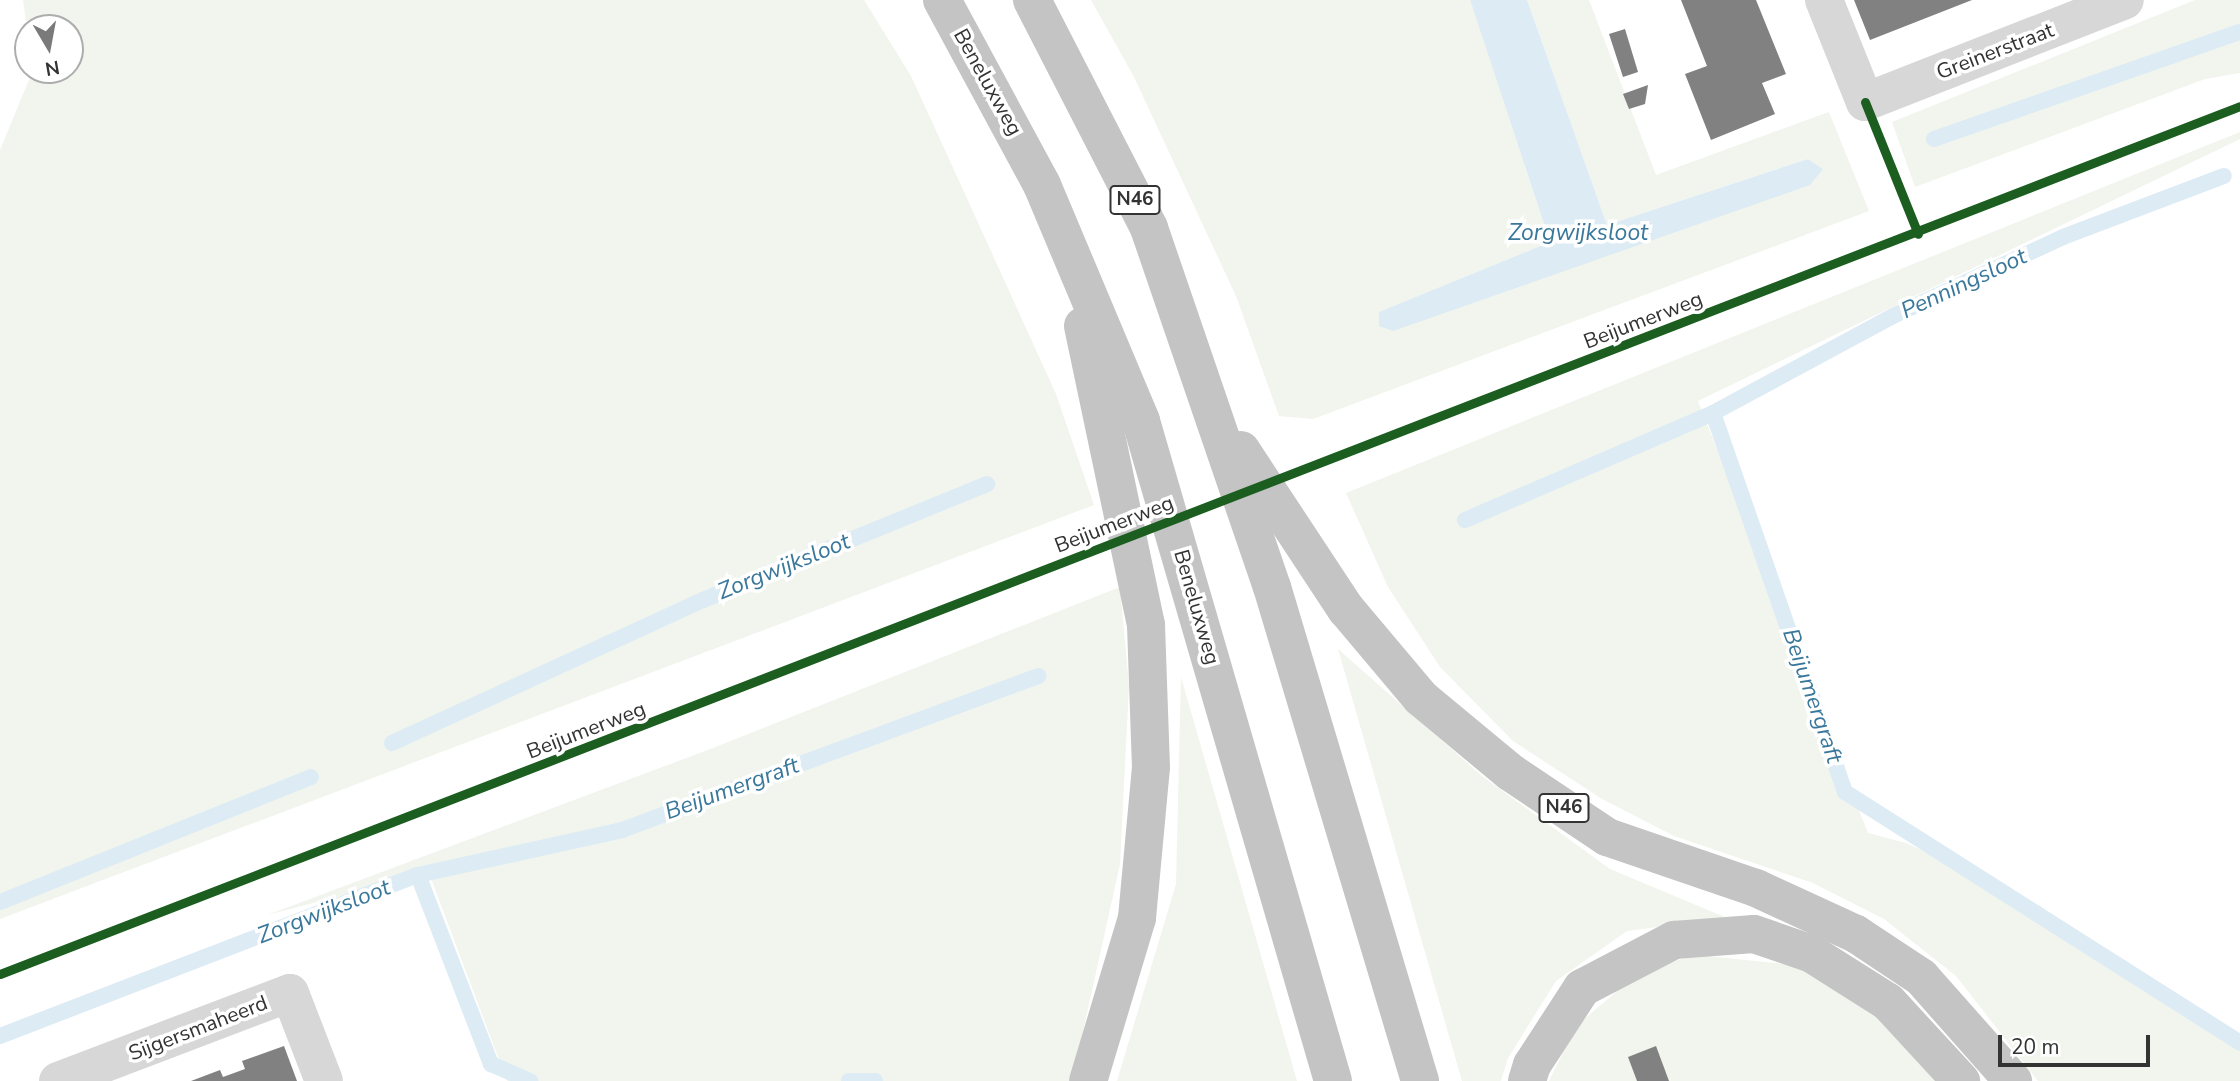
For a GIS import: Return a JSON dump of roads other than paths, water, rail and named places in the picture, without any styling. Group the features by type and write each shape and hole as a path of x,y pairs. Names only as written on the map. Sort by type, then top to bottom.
{"highway":[{"name":"Beneluxweg","path":"942,0 993,87 1064,235 1141,421 1333,1081"},
{"name":"N46","path":"1032,0 1149,228 1214,410 1420,1081"},
{"path":"1064,235 1146,625 1151,767 1137,918 1088,1081"},
{"name":"N46","path":"1214,410 1346,609 1441,714 1510,772 1607,837 1756,888 1856,934 1920,977 2013,1081"},
{"path":"1527,1081 1582,988 1674,940 1754,934 1812,954 1888,1002 1961,1081"}],"street":[{"name":"Greinerstraat","path":"1824,0 1865,102 2125,0"},
{"name":"Sijgersmaheerd","path":"58,1081 290,993 324,1081"}],"water":[{"name":"Zorgwijksloot","path":"1470,0 1527,0 1607,225 1808,159 1823,169 1810,185 1393,331 1379,326 1379,312 1550,242"}],"waterway":[{"path":"1934,139 2240,32"},
{"name":"Penningsloot","path":"1465,520 1713,413 1893,316 2063,237 2224,176"},
{"name":"Beijumergraft","path":"1713,413 1845,792 2240,1043"},
{"name":"Zorgwijksloot","path":"392,743 703,600 987,484"},
{"name":"Beijumergraft","path":"0,1036 418,875 622,830 1038,676"},
{"name":"Zorgwijksloot","path":"0,902 311,777"},
{"name":"Zorgwijksloot","path":"418,875 491,1064 530,1081"},
{"name":"Zorgwijksloot","path":"849,1081 875,1081"}]}
